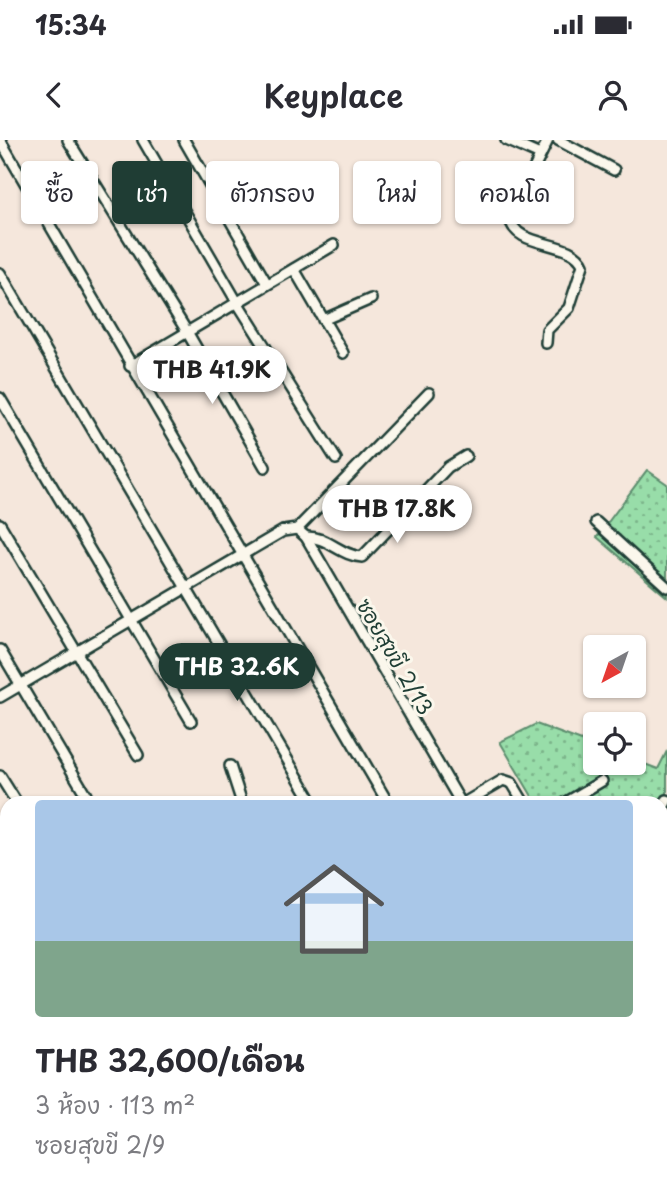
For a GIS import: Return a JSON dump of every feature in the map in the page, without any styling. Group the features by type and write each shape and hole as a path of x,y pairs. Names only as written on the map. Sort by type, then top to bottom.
{"street":[{"path":"0,140 384,796"},
{"path":"68,140 186,330 265,467"},
{"path":"143,140 237,302 336,459"},
{"path":"184,140 267,284"},
{"path":"506,140 540,155"},
{"path":"546,343 547,330 569,308 583,265 576,256 520,233 511,225 510,218 548,140"},
{"path":"558,140 614,170"},
{"path":"130,366 186,330 334,245"},
{"path":"294,269 342,353"},
{"path":"0,273 308,796"},
{"path":"323,320 371,299"},
{"path":"0,697 283,531 297,529 429,393"},
{"path":"0,398 191,721"},
{"path":"306,537 321,538 347,553 362,557 449,467 466,456"},
{"path":"596,522 667,587"},
{"path":"0,524 138,755"},
{"name":"ซอยสุขขี 2/13","path":"297,529 306,537 458,796"},
{"path":"0,650 86,795"},
{"path":"230,766 240,796"},
{"path":"0,776 12,796"},
{"path":"474,796 503,780 512,783 520,796"},
{"path":"577,796 602,781"}],"green space":[{"path":"647,470 667,484 667,597 597,537"},
{"path":"536,724 583,742 583,775 646,775 646,764 658,769 667,751 667,796 532,796 500,742"}]}
